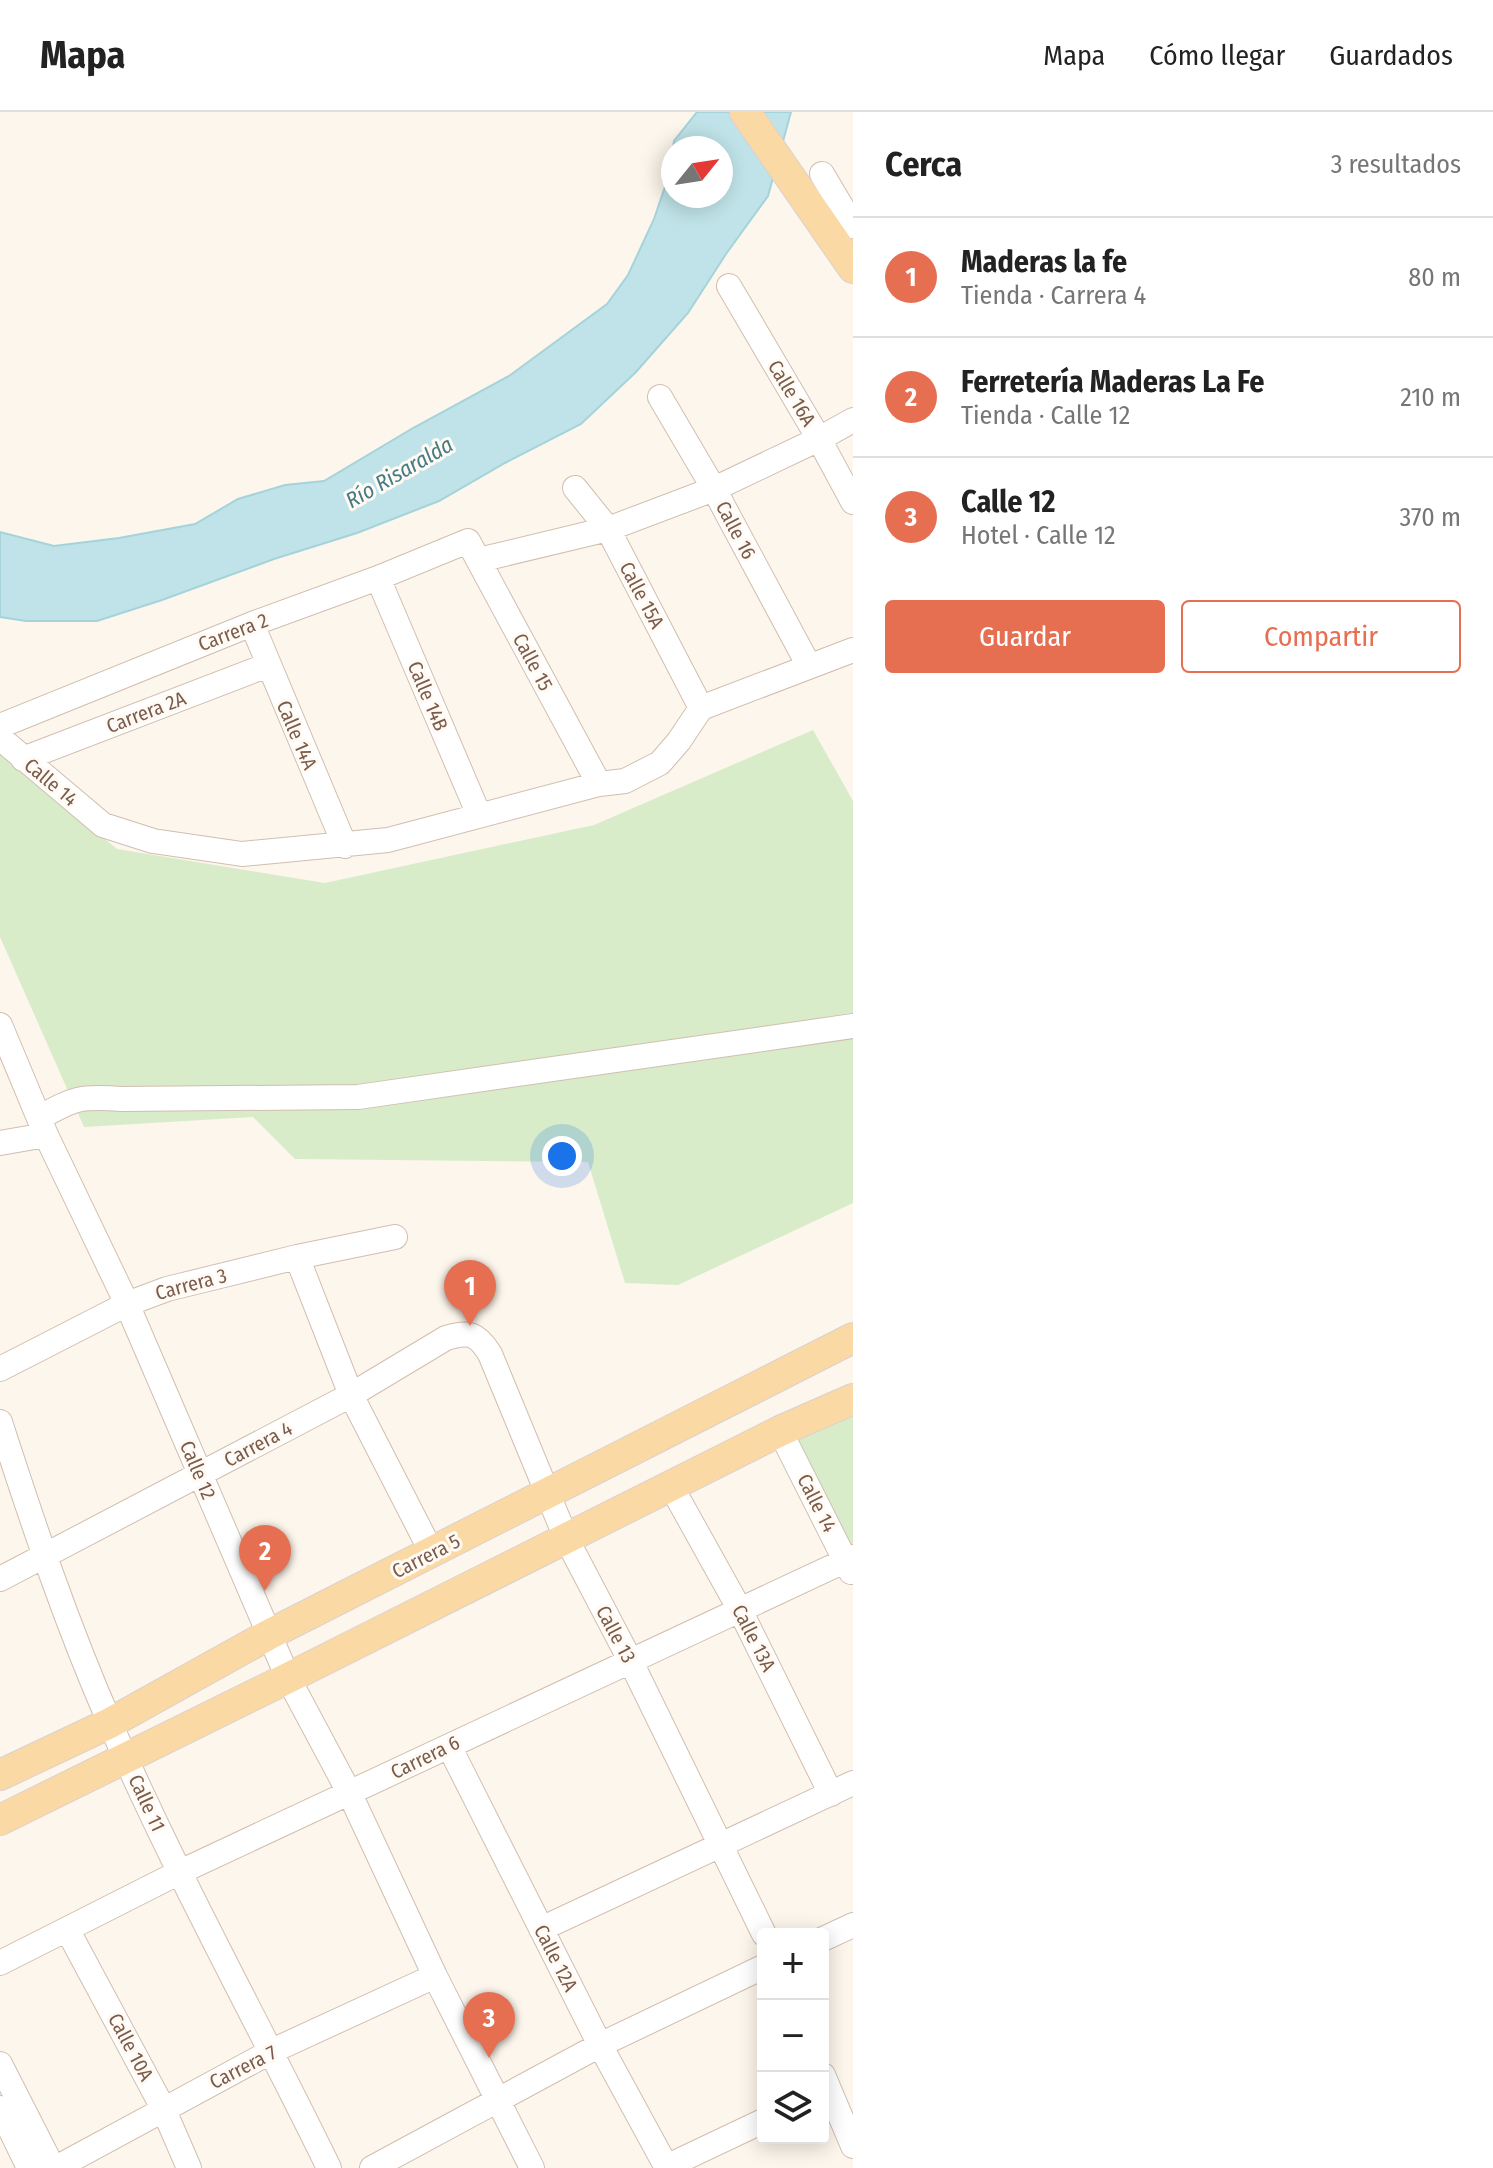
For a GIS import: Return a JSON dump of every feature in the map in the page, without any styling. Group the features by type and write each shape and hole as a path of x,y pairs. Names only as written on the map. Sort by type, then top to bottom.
{"main road":[{"path":"745,112 853,268"},
{"name":"Carrera 5","path":"0,1775 110,1723 270,1634 853,1338"},
{"path":"0,1820 780,1431 853,1399"}],"street":[{"path":"822,174 853,226"},
{"name":"Calle 16A","path":"729,286 853,502"},
{"name":"Calle 16","path":"660,397 714,489 809,666"},
{"name":"Carrera 2","path":"0,726 252,624 378,578 473,550 608,529 714,489 853,420"},
{"name":"Calle 15A","path":"575,488 608,529 701,708"},
{"name":"Calle 15","path":"473,550 599,784"},
{"name":"Calle 14B","path":"378,578 479,815"},
{"name":"Calle 14A","path":"252,624 345,846"},
{"path":"345,846 388,840 599,784 625,781 660,763 701,708 853,650"},
{"name":"Carrera 2A","path":"23,759 268,665"},
{"name":"Calle 14","path":"0,738 103,825 153,841 242,854 345,846"},
{"name":"Calle 12","path":"0,1025 6,1055 127,1304 288,1678 350,1794 435,1976 532,2168"},
{"path":"0,1143 43,1126 70,1101 91,1097 358,1097 853,1026"},
{"name":"Carrera 3","path":"0,1369 127,1304 167,1289 395,1237"},
{"path":"297,1257 351,1395 432,1553"},
{"name":"Carrera 4","path":"0,1579 351,1395 446,1338 472,1335"},
{"name":"Calle 13","path":"472,1335 482,1341 490,1354 566,1538 630,1660 761,1928"},
{"name":"Calle 11","path":"0,1422 43,1556 110,1723 180,1872 329,2168"},
{"name":"Calle 14","path":"780,1431 850,1564"},
{"name":"Calle 13A","path":"671,1486 842,1788"},
{"name":"Carrera 6","path":"0,1963 180,1872 630,1660 850,1564"},
{"name":"Calle 12A","path":"449,1746 600,2045 666,2167"},
{"path":"541,1929 842,1788"},
{"path":"829,1936 853,1925"},
{"name":"Calle 10A","path":"67,1929 163,2108 189,2168"},
{"path":"372,2168 600,2045 757,1970"},
{"name":"Carrera 7","path":"55,2168 272,2051 435,1976"},
{"path":"0,2064 55,2168"},
{"path":"829,2095 853,2146"},
{"path":"0,2108 29,2168"},
{"path":"666,2167 757,2124"}],"green space":[{"path":"813,730 853,801 853,1203 678,1285 625,1283 588,1162 295,1159 253,1117 84,1127 0,937 0,753 117,849 325,883 594,825"},
{"path":"853,1399 853,1557 780,1431"}],"water":[{"name":"Río Risaralda","path":"697,112 791,112 768,196 688,313 636,372 581,424 439,501 357,533 162,600 97,621 26,621 0,617 0,532 54,546 119,538 195,524 238,499 285,485 324,481 509,376 607,304 628,275 661,198 661,208 733,208 733,136 678,136"}],"place":[{"name":"Maderas la fe","path":"470,1326"},
{"name":"Ferretería Maderas La Fe","path":"265,1591"},
{"name":"Calle 12","path":"489,2058"}]}
